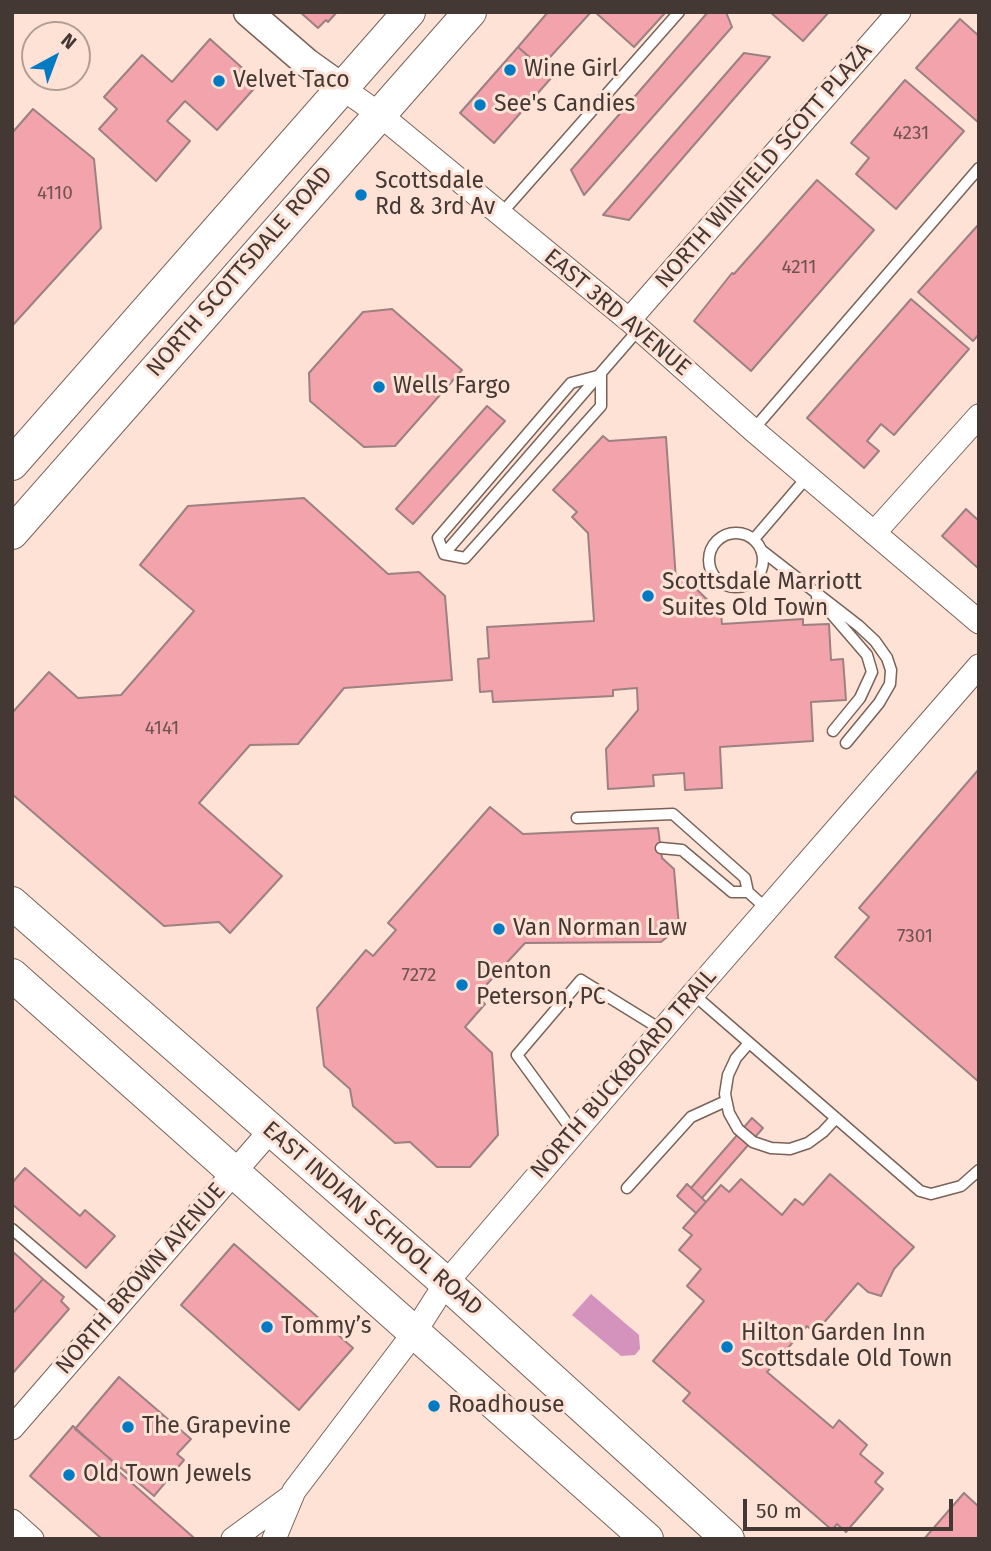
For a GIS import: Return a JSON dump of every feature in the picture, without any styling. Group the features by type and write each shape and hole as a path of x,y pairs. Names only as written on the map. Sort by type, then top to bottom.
{"main road":[{"name":"NORTH SCOTTSDALE ROAD","path":"12,464 409,12"},
{"name":"NORTH SCOTTSDALE ROAD","path":"12,533 470,12"},
{"name":"EAST INDIAN SCHOOL ROAD","path":"12,903 446,1283 728,1539"},
{"path":"12,975 647,1539"}],"street":[{"name":"EAST 3RD AVENUE","path":"248,12 307,63 379,114 634,324 753,430 979,622"},
{"name":"NORTH WINFIELD SCOTT PLAZA","path":"634,324 899,12"},
{"path":"874,533 979,415"},
{"name":"NORTH BUCKBOARD TRAIL","path":"274,1539 289,1499 414,1333 446,1283 693,993 979,666"},
{"name":"NORTH BROWN AVENUE","path":"12,1428 271,1130"},
{"name":"NORTH BUCKBOARD TRAIL","path":"233,1539 289,1499"},
{"path":"12,1521 32,1539"}],"lane":[{"path":"500,215 679,12"},
{"path":"753,430 979,168"},
{"path":"444,554 601,375 634,324"},
{"path":"444,554 438,538 571,383 601,375"},
{"path":"444,554 465,558 601,407 601,375"},
{"path":"754,540 808,477"},
{"path":"761,551 763,565 760,574 745,586 727,586 713,575 708,558 710,550 721,537 738,533 754,540 761,551 875,641 887,658 891,670 890,684 879,703 846,743"},
{"path":"806,584 856,642 870,662 872,672 866,688 833,730"},
{"path":"577,818 673,814 745,878 748,892 767,909"},
{"path":"660,848 682,850 732,892 748,892"},
{"path":"574,1133 517,1055 581,980 662,1030"},
{"path":"693,993 920,1191 931,1194 943,1192 976,1177"},
{"path":"749,1043 736,1058 728,1075 725,1094 729,1112 738,1129 753,1142 771,1149 790,1149 808,1143 823,1132 835,1118"},
{"path":"628,1188 691,1117 726,1101"},
{"path":"12,1229 111,1315"}],"shaded area":[{"path":"591,1294 639,1335 640,1349 635,1355 621,1356 572,1315"}],"building":[{"path":"300,12 337,12 318,28"},
{"path":"548,12 591,12 541,67 518,47"},
{"path":"595,12 664,12 665,13 634,47"},
{"path":"708,12 726,12 732,27 584,195 571,170"},
{"path":"770,12 829,12 803,41"},
{"path":"960,19 979,36 979,123 916,68"},
{"path":"210,39 259,83 217,130 185,101 167,121 190,141 156,181 99,129 117,109 104,97 142,55 172,82"},
{"path":"518,47 552,77 494,143 460,113"},
{"path":"744,53 770,57 629,220 603,215"},
{"path":"905,80 964,131 896,209 856,174 869,158 851,143"},
{"path":"33,109 94,159 101,228 12,326 12,133"},
{"path":"817,180 874,230 751,371 694,321 732,273 734,274"},
{"path":"979,224 979,334 973,341 918,292"},
{"path":"911,299 969,349 894,435 881,424 867,441 879,451 864,468 807,418"},
{"name":"Wells Fargo","path":"392,309 462,370 395,446 364,447 310,401 309,373 363,312"},
{"path":"487,406 505,421 413,524 396,509"},
{"name":"Scottsdale Marriott Suites Old Town","path":"603,436 609,441 666,437 676,580 686,579 721,613 722,624 803,619 803,625 829,624 831,660 843,659 846,700 811,702 813,741 720,747 722,788 685,790 684,773 653,775 654,786 608,789 606,749 638,710 637,688 613,690 613,696 493,702 492,691 480,692 478,659 489,658 487,627 594,621 588,533 572,517 577,512 553,490"},
{"path":"304,498 388,574 419,572 445,596 452,680 344,688 298,744 250,745 199,803 282,876 230,933 219,922 164,926 12,794 12,713 49,672 78,698 121,695 194,611 140,565 188,506"},
{"path":"966,509 979,521 979,569 942,536"},
{"path":"979,769 979,1082 835,957 869,917 859,908"},
{"path":"490,807 523,834 658,828 662,858 674,869 679,927 661,942 525,943 476,996 485,1004 465,1027 492,1053 498,1135 470,1167 437,1167 410,1142 395,1143 353,1106 350,1089 324,1066 317,1008 366,950 373,956 396,930 388,923"},
{"path":"752,1118 763,1128 702,1198 691,1188"},
{"path":"25,1168 80,1216 85,1210 115,1236 86,1268 12,1204 12,1183"},
{"name":"Hilton Garden Inn Scottsdale Old Town","path":"830,1174 914,1247 894,1269 881,1296 868,1292 858,1283 815,1333 807,1326 767,1372 833,1428 839,1420 867,1445 860,1454 883,1473 875,1482 883,1489 846,1532 837,1524 832,1530 683,1401 690,1393 653,1361 704,1301 687,1286 701,1269 679,1250 692,1235 683,1228 721,1185 729,1192 741,1179 782,1215 795,1199 803,1205"},
{"path":"687,1184 706,1202 696,1213 677,1196"},
{"name":"Tommy’s","path":"234,1244 353,1348 299,1410 181,1305"},
{"path":"12,1251 43,1279 12,1314"},
{"path":"43,1279 64,1297 61,1301 69,1309 12,1374 12,1314"},
{"path":"119,1377 191,1439 177,1454 184,1460 154,1496 75,1429"},
{"path":"73,1426 120,1468 118,1471 193,1537 192,1539 102,1539 30,1476"},
{"path":"964,1493 979,1507 979,1539 924,1539"}],"place":[{"name":"Wine Girl","path":"510,70"},
{"name":"Velvet Taco","path":"219,81"},
{"name":"See's Candies","path":"480,105"},
{"name":"Scottsdale Rd & 3rd Av","path":"361,195"},
{"name":"Wells Fargo","path":"379,387"},
{"name":"Scottsdale Marriott Suites Old Town","path":"648,596"},
{"name":"Van Norman Law","path":"499,929"},
{"name":"Denton Peterson, PC","path":"462,985"},
{"name":"Tommy’s","path":"267,1327"},
{"name":"Hilton Garden Inn Scottsdale Old Town","path":"727,1347"},
{"name":"Roadhouse","path":"434,1406"},
{"name":"The Grapevine","path":"128,1427"},
{"name":"Old Town Jewels","path":"69,1475"}]}
